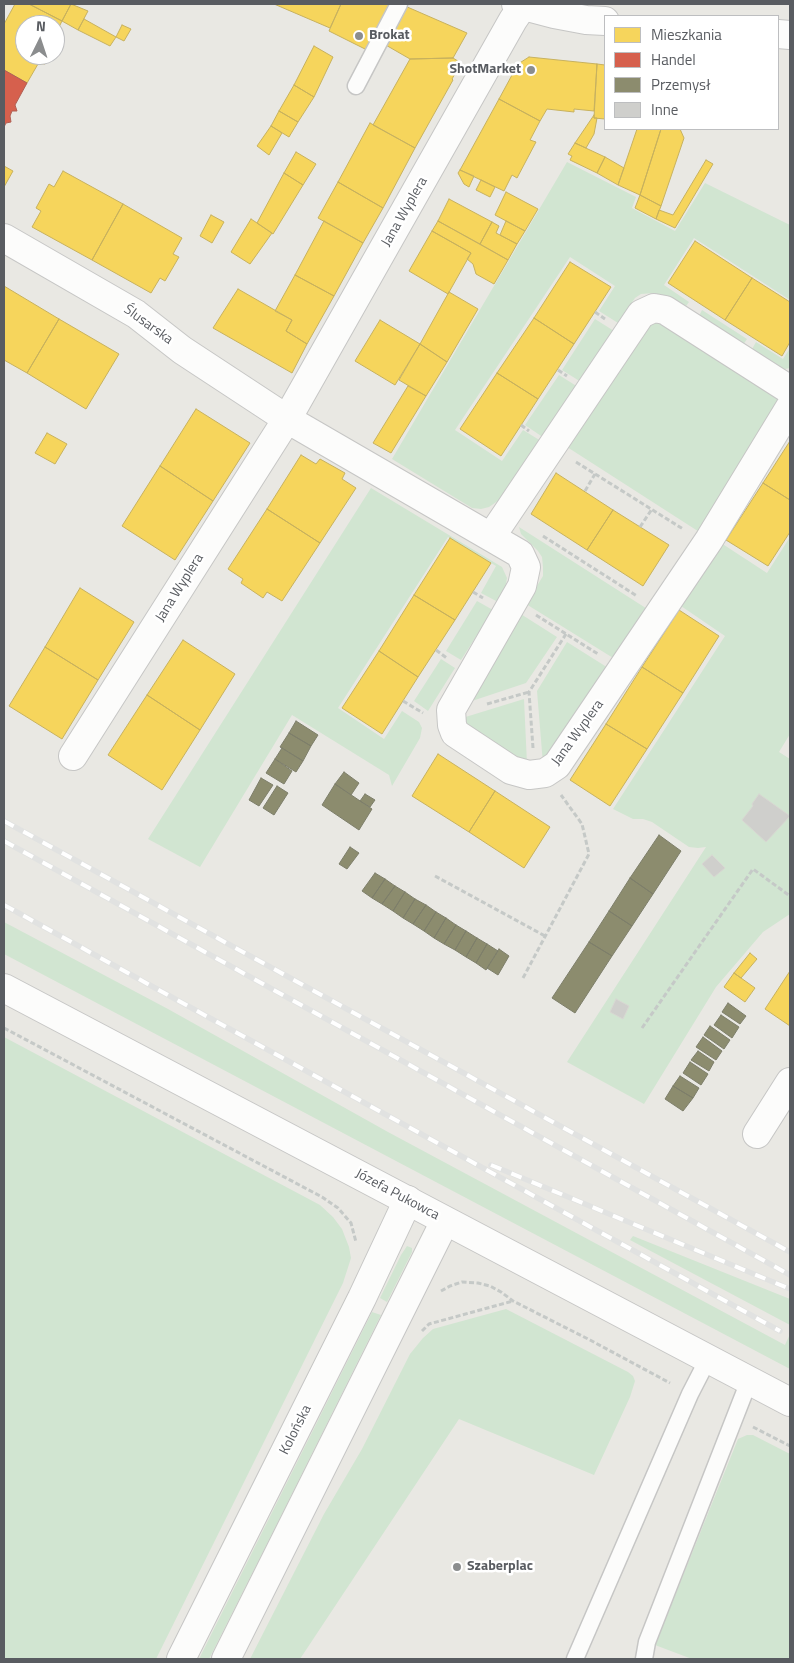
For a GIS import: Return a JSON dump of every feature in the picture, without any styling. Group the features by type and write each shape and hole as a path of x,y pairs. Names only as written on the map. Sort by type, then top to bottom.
{"street":[{"path":"521,4 554,14 586,20 604,21"},
{"name":"Jana Wyplera","path":"73,756 287,419 521,4"},
{"name":"Ślusarska","path":"4,238 136,314 182,350 287,419"},
{"path":"491,537 641,314 654,308 665,310 790,390"},
{"name":"Jana Wyplera","path":"451,715 455,734 512,770 529,775 540,774 558,765 706,544 790,407"},
{"path":"287,419 520,554 526,567 522,586 451,710 451,715"},
{"name":"Józefa Pukowca","path":"4,988 790,1402"},
{"path":"757,1134 790,1082"},
{"name":"Kolońska","path":"182,1659 362,1298 408,1200"},
{"path":"226,1659 445,1221"}],"lane":[{"path":"356,86 399,4"},
{"path":"575,1659 690,1394 708,1359"},
{"path":"644,1659 647,1642 750,1381"}],"path":[{"path":"552,447 706,544"},
{"path":"585,492 595,474"},
{"path":"640,527 652,509"},
{"path":"507,513 661,611"},
{"path":"514,601 622,669"},
{"path":"523,978 589,854 582,824 540,774 529,692 566,634"},
{"path":"451,715 529,692"},
{"path":"642,1028 753,869 790,896"},
{"path":"435,876 545,936"},
{"path":"4,1028 322,1197 338,1208 351,1223 357,1245"},
{"path":"437,1294 450,1286 462,1282 490,1286 513,1301 690,1394"},
{"path":"419,1335 430,1324 513,1301"},
{"path":"735,1418 790,1446"}],"green space":[{"path":"567,162 636,197 632,208 675,231 705,183 790,225 790,300 694,238 664,285 689,302 684,309 654,293 641,294 635,298 618,323 599,311 615,286 570,257 455,430 502,461 523,430 541,441 502,498 489,507 481,509 472,508 392,459"},
{"path":"702,310 747,339 743,345 699,316"},
{"path":"595,319 614,331 581,382 562,370"},
{"path":"659,320 788,396 704,535 564,445 646,323"},
{"path":"756,342 783,359 790,348 790,368 776,367 751,351"},
{"path":"559,375 578,387 544,438 525,425"},
{"path":"371,488 502,567 507,578 505,589 498,602 481,593 496,566 448,537 338,708 384,739 402,711 419,722 422,728 420,738 392,786 389,775 292,715 200,867 148,839"},
{"path":"519,527 652,612 618,661 526,604 543,576 543,567 542,557 521,534"},
{"path":"790,537 790,734 779,752 790,759 790,914 763,932 716,987 644,1104 567,1062 706,847 689,847 652,822 643,819 633,819 613,809 725,636 681,606 721,543 767,573"},
{"path":"477,601 493,610 461,660 446,651"},
{"path":"516,611 557,637 526,683 460,705"},
{"path":"567,642 613,671 543,764 537,691"},
{"path":"441,659 455,668 428,711 414,701"},
{"path":"524,699 527,764 521,764 459,719"},
{"path":"4,922 168,1009 388,1132 785,1345 790,1334 790,1369 4,954"},
{"path":"4,1037 320,1205 342,1229 349,1247 351,1258 343,1283 156,1659 4,1659"},
{"path":"633,1236 790,1299 790,1325 630,1240"},
{"path":"407,1246 412,1248 412,1252 387,1302 380,1298"},
{"path":"506,1309 633,1376 635,1381 630,1397 594,1475 459,1419 300,1659 250,1659 324,1514 362,1449 410,1354 433,1329"},
{"path":"372,1312 381,1315 267,1544 209,1659 199,1659"},
{"path":"747,1435 753,1435 790,1454 790,1659 692,1659 655,1645 738,1439"}],"building: Mieszkania":[{"path":"15,4 29,4 50,15 15,15 15,65 37,65 27,83 4,70 4,24"},
{"path":"29,4 71,4 65,15 50,15"},
{"path":"71,4 88,11 78,30 65,23 65,15"},
{"path":"274,4 341,4 330,28"},
{"path":"341,4 391,4 369,51 329,31"},
{"path":"405,6 467,33 453,58 410,59 384,44"},
{"path":"84,19 116,37 110,46 78,30"},
{"path":"122,25 131,29 124,41 116,37"},
{"path":"314,46 333,57 314,97 294,85"},
{"path":"529,57 597,64 594,111 574,109 574,112 547,109 540,121 499,99 518,64"},
{"path":"453,58 461,63 415,148 373,125 410,59"},
{"path":"597,64 604,65 604,119 594,118"},
{"path":"294,85 314,97 298,122 279,111"},
{"path":"499,99 540,121 530,140 536,142 517,178 512,175 504,191 460,170"},
{"path":"279,111 298,122 289,137 271,126"},
{"path":"594,115 594,118 597,118 594,134 586,148 575,143"},
{"path":"370,123 415,148 383,208 338,182"},
{"path":"271,126 282,133 269,155 257,146"},
{"path":"637,130 661,130 640,195 618,185"},
{"path":"661,130 680,130 684,138 661,206 640,195"},
{"path":"575,143 605,157 597,173 570,160 572,156 568,154"},
{"path":"296,152 316,164 303,185 284,173"},
{"path":"605,157 624,168 618,185 597,173"},
{"path":"706,160 713,164 675,228 656,219 659,210 673,215"},
{"path":"4,166 13,171 4,187"},
{"path":"460,170 474,176 469,187 464,184 458,173"},
{"path":"63,171 123,204 92,260 32,227 41,211 36,208 49,184 54,187"},
{"path":"284,173 303,185 273,234 257,223"},
{"path":"481,180 495,187 490,197 476,190"},
{"path":"338,182 383,208 363,243 318,218"},
{"path":"506,192 538,209 525,231 495,215"},
{"path":"640,195 661,206 656,219 635,208"},
{"path":"449,199 492,222 480,244 438,221"},
{"path":"123,204 182,238 173,254 179,257 165,281 160,278 151,293 92,260"},
{"path":"211,215 224,222 212,243 200,236"},
{"path":"251,219 272,233 250,264 231,252"},
{"path":"324,221 363,243 334,296 295,275"},
{"path":"438,221 508,260 494,284 476,274 473,264 467,259 471,253 432,231"},
{"path":"506,221 525,231 517,244 500,235"},
{"path":"492,222 499,226 496,233 517,244 508,260 480,244"},
{"path":"432,231 471,253 448,294 409,271"},
{"path":"695,241 752,278 725,320 668,283"},
{"path":"570,262 611,287 574,344 534,318"},
{"path":"295,275 334,296 307,344 286,331 292,320 275,311"},
{"path":"752,278 790,302 790,342 782,356 725,320"},
{"path":"4,286 59,319 27,373 4,360"},
{"path":"238,289 292,320 286,331 307,344 292,373 213,328"},
{"path":"449,292 478,309 447,362 420,344"},
{"path":"534,318 574,344 538,399 497,373"},
{"path":"59,319 119,354 86,409 27,373"},
{"path":"380,320 420,344 395,385 355,361"},
{"path":"420,344 447,362 426,396 399,380"},
{"path":"497,373 538,399 501,456 460,429"},
{"path":"408,386 426,396 391,453 373,443"},
{"path":"196,409 250,443 213,501 160,466"},
{"path":"47,433 67,444 55,464 35,453"},
{"path":"790,441 790,500 763,483"},
{"path":"301,455 316,464 320,459 345,473 342,479 356,488 320,543 267,509"},
{"path":"160,466 213,501 175,560 122,526"},
{"path":"556,473 613,510 587,550 531,514"},
{"path":"763,483 790,500 790,532 768,566 726,540"},
{"path":"267,509 320,543 282,601 267,592 263,598 241,583 243,579 228,569"},
{"path":"613,510 669,545 643,586 587,550"},
{"path":"450,538 491,563 455,620 414,595"},
{"path":"80,588 134,622 98,680 45,647"},
{"path":"414,595 455,620 418,677 379,651"},
{"path":"679,610 719,636 683,693 642,667"},
{"path":"183,640 235,674 200,730 147,695"},
{"path":"45,647 98,680 62,739 9,706"},
{"path":"379,651 418,677 382,734 342,708"},
{"path":"642,667 683,693 647,749 606,724"},
{"path":"147,695 200,730 162,790 108,755"},
{"path":"606,724 647,749 610,806 570,780"},
{"path":"438,754 495,791 469,832 412,796"},
{"path":"495,791 550,827 524,868 469,832"},
{"path":"750,953 757,959 741,978 734,973"},
{"path":"790,971 790,1026 765,1009"},
{"path":"734,973 755,988 745,1002 724,987"}],"building: Handel":[{"path":"4,70 27,83 15,105 17,111 12,111 10,116 11,122 6,123 4,127"}],"building: Przemysł":[{"path":"296,721 318,735 311,746 289,733"},
{"path":"289,733 311,746 303,761 280,747"},
{"path":"282,748 303,761 296,772 275,759"},
{"path":"275,759 292,771 284,784 266,773"},
{"path":"344,772 359,783 351,795 335,784"},
{"path":"261,778 273,785 259,806 249,800"},
{"path":"335,784 372,809 359,830 322,805"},
{"path":"277,786 288,793 274,815 263,808"},
{"path":"365,794 375,800 370,807 360,801"},
{"path":"659,835 681,851 653,894 630,878"},
{"path":"350,847 359,853 347,869 339,864"},
{"path":"375,873 385,879 372,898 362,891"},
{"path":"630,878 653,894 632,926 609,911"},
{"path":"385,879 395,886 382,904 372,898"},
{"path":"395,886 405,892 393,911 382,904"},
{"path":"405,892 415,899 403,918 393,911"},
{"path":"415,899 426,905 413,924 403,918"},
{"path":"426,905 436,912 424,931 413,924"},
{"path":"609,911 632,926 612,956 589,942"},
{"path":"436,912 446,918 434,938 424,931"},
{"path":"446,918 456,925 444,944 434,938"},
{"path":"456,925 466,931 455,950 444,944"},
{"path":"466,931 477,938 466,957 455,950"},
{"path":"477,938 487,944 476,963 466,957"},
{"path":"589,942 612,956 575,1013 552,998"},
{"path":"487,944 498,951 486,970 476,963"},
{"path":"499,949 509,956 498,975 487,968"},
{"path":"728,1003 746,1016 740,1024 722,1012"},
{"path":"721,1015 739,1027 732,1038 714,1025"},
{"path":"710,1026 730,1040 724,1049 704,1035"},
{"path":"703,1037 722,1051 716,1060 696,1047"},
{"path":"698,1051 714,1062 709,1071 691,1060"},
{"path":"690,1062 708,1074 701,1085 683,1073"},
{"path":"680,1076 699,1088 693,1098 673,1086"},
{"path":"673,1086 693,1098 683,1111 665,1099"}],"building: Inne":[{"path":"759,794 790,816 766,842 742,820 753,806 752,804"},
{"path":"712,855 725,868 714,877 702,864"},
{"path":"616,999 629,1006 623,1019 610,1012"}],"railway":[{"path":"4,821 790,1252"},
{"path":"4,841 790,1275"},
{"path":"4,905 780,1331"},
{"path":"491,1165 790,1289"}],"place":[{"name":"Brokat","path":"359,36"},
{"name":"ShotMarket","path":"531,70"},
{"name":"Szaberplac","path":"457,1567"}]}
